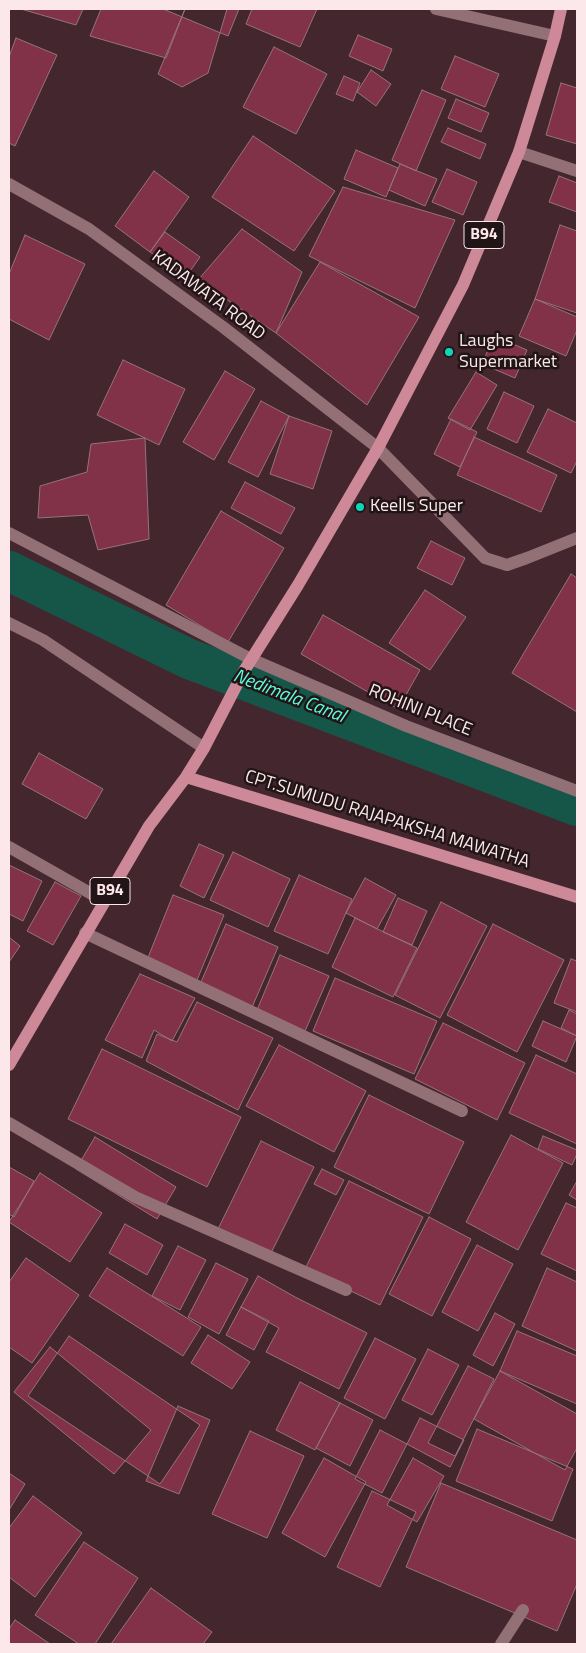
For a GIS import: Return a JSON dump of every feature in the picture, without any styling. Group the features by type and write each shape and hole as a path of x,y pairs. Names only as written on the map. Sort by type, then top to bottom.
{"main road":[{"name":"B94","path":"9,1065 149,826 186,777 204,748 244,671 298,585 378,448 463,285 519,152 555,36 561,9"},
{"name":"CPT.SUMUDU RAJAPAKSHA MAWATHA","path":"186,777 577,897"}],"street":[{"path":"436,9 555,36"},
{"path":"519,152 577,171"},
{"name":"KADAWATA ROAD","path":"9,184 89,229 223,327 378,448 485,558 506,565 577,538"},
{"name":"ROHINI PLACE","path":"9,533 251,659 406,726 577,791"},
{"path":"9,623 43,640 204,748"},
{"path":"9,847 104,901"},
{"path":"85,933 462,1111"},
{"path":"9,1123 135,1197 346,1290"},
{"path":"501,1644 523,1610"}],"building":[{"path":"21,9 83,9 76,25"},
{"path":"101,9 185,9 166,58 90,36"},
{"path":"163,9 239,9 228,36"},
{"path":"185,9 227,9 208,73 182,87 158,74"},
{"path":"252,9 317,9 300,47 246,24"},
{"path":"358,35 392,49 383,71 349,56"},
{"path":"16,38 57,55 15,146 9,143 9,57"},
{"path":"274,47 327,74 296,134 243,107"},
{"path":"455,56 499,74 485,107 441,89"},
{"path":"371,70 391,84 376,106 357,92"},
{"path":"344,76 360,83 353,101 336,94"},
{"path":"561,83 577,88 577,144 546,135"},
{"path":"422,90 446,100 416,171 392,160"},
{"path":"456,99 489,113 481,132 448,118"},
{"path":"448,128 486,144 480,159 441,142"},
{"path":"253,136 335,191 294,251 212,197"},
{"path":"356,150 398,168 386,197 344,179"},
{"path":"400,164 437,179 425,206 389,190"},
{"path":"447,169 477,182 463,215 432,202"},
{"path":"154,171 189,197 150,252 115,226"},
{"path":"559,176 577,183 577,212 549,202"},
{"path":"343,187 455,220 415,308 309,256"},
{"path":"560,225 577,231 577,313 535,299"},
{"path":"242,229 302,272 276,333 198,280"},
{"path":"165,232 200,257 186,277 150,252"},
{"path":"25,235 85,264 49,340 9,319 9,274"},
{"path":"320,262 419,317 367,405 276,333"},
{"path":"535,299 577,317 577,330 566,356 519,336"},
{"path":"494,336 527,350 515,378 482,364"},
{"path":"123,360 185,389 159,445 97,415"},
{"path":"225,371 255,389 214,460 183,442"},
{"path":"476,372 497,385 470,430 448,418"},
{"path":"504,392 534,406 517,443 487,429"},
{"path":"261,401 289,416 258,477 228,462"},
{"path":"548,409 577,423 577,461 571,473 527,452"},
{"path":"289,416 332,431 313,489 270,474"},
{"path":"451,419 477,432 460,467 434,454"},
{"path":"474,437 557,475 541,512 457,475"},
{"path":"145,438 149,539 98,550 88,515 38,518 40,486 87,472 91,444"},
{"path":"245,482 295,508 281,534 231,508"},
{"path":"221,511 284,548 228,642 166,605"},
{"path":"431,541 465,558 452,585 417,568"},
{"path":"571,574 577,578 577,712 512,673"},
{"path":"425,590 466,617 430,670 389,643"},
{"path":"323,615 420,670 398,709 301,654"},
{"path":"39,753 103,789 86,819 22,784"},
{"path":"199,844 224,855 204,898 180,886"},
{"path":"233,852 290,879 268,927 210,900"},
{"path":"9,865 42,881 23,921 9,914"},
{"path":"299,875 352,899 328,954 274,931"},
{"path":"365,878 396,895 377,929 346,913"},
{"path":"55,882 81,896 53,945 27,931"},
{"path":"173,895 224,915 197,980 147,960"},
{"path":"398,898 427,911 412,945 383,932"},
{"path":"441,902 487,926 440,1018 395,995"},
{"path":"355,918 417,948 393,997 332,967"},
{"path":"226,924 278,947 250,1012 198,989"},
{"path":"493,924 564,960 517,1052 447,1015"},
{"path":"9,937 20,946 9,962"},
{"path":"280,955 329,976 305,1031 257,1010"},
{"path":"571,959 577,961 577,1012 554,1003"},
{"path":"140,974 195,998 172,1041 154,1030 142,1058 105,1040"},
{"path":"335,978 437,1021 414,1074 313,1031"},
{"path":"197,1002 273,1038 238,1110 146,1061 157,1034 177,1042"},
{"path":"569,1010 577,1014 577,1036 561,1028"},
{"path":"543,1021 577,1036 566,1062 532,1046"},
{"path":"443,1023 525,1063 497,1120 415,1079"},
{"path":"279,1045 366,1091 334,1152 246,1106"},
{"path":"102,1049 241,1117 207,1187 68,1119"},
{"path":"536,1055 577,1074 577,1144 509,1113"},
{"path":"369,1095 464,1142 429,1214 334,1167"},
{"path":"511,1135 563,1163 518,1250 466,1222"},
{"path":"543,1136 577,1150 572,1165 538,1149"},
{"path":"95,1137 176,1187 157,1219 76,1169"},
{"path":"261,1141 314,1167 270,1255 218,1229"},
{"path":"9,1167 34,1181 14,1217 9,1214"},
{"path":"322,1169 344,1180 336,1195 314,1184"},
{"path":"40,1173 102,1213 70,1262 9,1222"},
{"path":"349,1181 423,1217 380,1305 305,1269"},
{"path":"577,1181 577,1200 569,1195"},
{"path":"566,1203 577,1208 577,1271 541,1254"},
{"path":"429,1217 471,1239 432,1316 389,1294"},
{"path":"125,1224 163,1245 147,1275 109,1253"},
{"path":"477,1245 513,1264 478,1331 442,1312"},
{"path":"178,1246 206,1260 180,1310 152,1296"},
{"path":"26,1258 79,1295 32,1363 9,1347 9,1282"},
{"path":"216,1263 248,1279 219,1334 188,1317"},
{"path":"107,1268 201,1327 183,1356 89,1296"},
{"path":"547,1268 577,1282 577,1351 522,1326"},
{"path":"258,1276 367,1333 339,1389 266,1352 279,1328 241,1307"},
{"path":"241,1307 269,1321 254,1350 226,1335"},
{"path":"495,1313 515,1324 493,1366 473,1355"},
{"path":"517,1331 577,1356 577,1404 500,1371"},
{"path":"208,1335 250,1362 232,1389 191,1363"},
{"path":"69,1336 200,1425 160,1484 28,1396"},
{"path":"375,1338 416,1359 385,1419 344,1398"},
{"path":"50,1347 151,1430 114,1474 14,1392"},
{"path":"428,1349 459,1365 432,1415 402,1400"},
{"path":"468,1366 494,1379 455,1456 428,1443"},
{"path":"500,1371 577,1414 577,1448 565,1470 474,1419"},
{"path":"300,1382 340,1403 315,1450 276,1430"},
{"path":"340,1403 373,1420 350,1466 316,1448"},
{"path":"178,1406 210,1420 179,1494 146,1481"},
{"path":"420,1418 464,1440 450,1467 407,1444"},
{"path":"477,1429 573,1469 552,1521 456,1481"},
{"path":"380,1430 407,1444 382,1493 355,1479"},
{"path":"250,1431 304,1456 267,1538 212,1514"},
{"path":"324,1458 366,1482 325,1557 282,1533"},
{"path":"413,1458 444,1476 417,1522 387,1505"},
{"path":"9,1473 25,1484 9,1510"},
{"path":"441,1483 577,1540 577,1584 557,1631 406,1567"},
{"path":"372,1491 416,1512 380,1587 337,1567"},
{"path":"33,1496 82,1533 35,1597 9,1577 9,1528"},
{"path":"84,1542 138,1578 95,1644 79,1644 35,1615"},
{"path":"151,1588 212,1632 203,1644 111,1644"},
{"path":"15,1620 50,1644 9,1644 9,1629"}],"waterway":[{"name":"Nedimala Canal","path":"9,571 189,659 577,806"}],"place":[{"name":"Laughs Supermarket","path":"449,352"},
{"name":"Keells Super","path":"360,507"}]}
